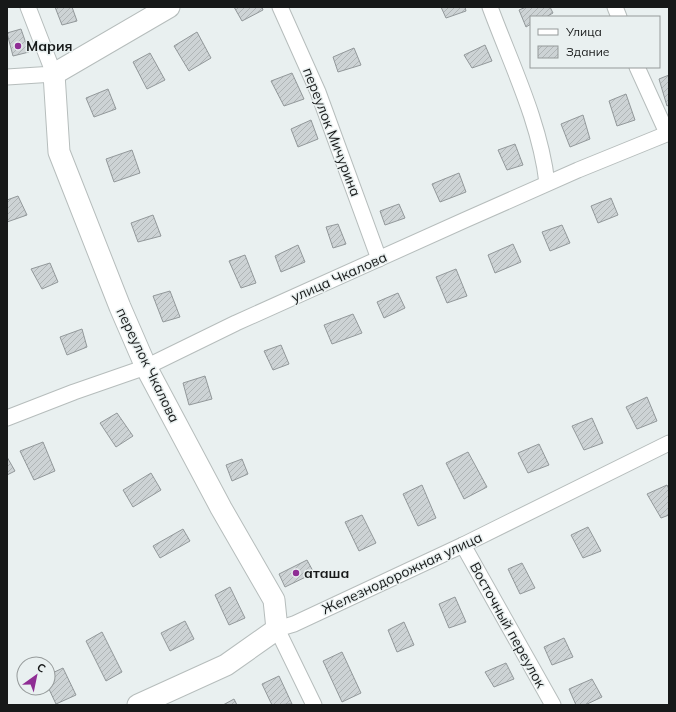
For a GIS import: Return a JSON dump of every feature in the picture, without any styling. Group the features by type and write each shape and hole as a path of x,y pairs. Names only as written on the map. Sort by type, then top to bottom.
{"street":[{"name":"переулок Чкалова","path":"28,7 54,74 59,152 120,307 146,367 221,508 274,600 277,629 314,705"},
{"path":"7,77 54,74 169,7"},
{"name":"переулок Мичурина","path":"280,7 318,92 379,259"},
{"path":"490,7 528,108 544,160 547,183"},
{"path":"637,68 668,133"},
{"name":"улица Чкалова","path":"7,418 74,392 146,367 547,183 668,133"},
{"name":"Железнодорожная улица","path":"138,705 226,665 277,629 294,624 463,545 669,443"},
{"name":"Восточный переулок","path":"463,545 553,705"}],"building":[{"path":"55,7 72,7 77,21 62,25"},
{"path":"234,7 262,7 263,10 242,21"},
{"path":"441,7 465,7 466,11 446,18"},
{"path":"526,7 550,7 553,13 548,16 530,16 530,25 526,27 519,10"},
{"name":"Мария","path":"21,29 29,52 13,56 7,33"},
{"path":"197,32 211,58 189,71 174,46"},
{"path":"485,45 492,61 472,68 464,55"},
{"path":"354,48 361,65 338,72 333,57"},
{"path":"150,53 165,80 147,89 133,62"},
{"path":"292,73 304,99 284,106 271,81"},
{"path":"669,75 669,105 667,106 659,79"},
{"path":"108,89 116,109 94,117 86,98"},
{"path":"626,94 635,120 617,126 609,101"},
{"path":"583,115 590,139 570,147 561,124"},
{"path":"311,120 318,139 298,147 291,129"},
{"path":"515,144 523,165 507,170 498,150"},
{"path":"132,150 140,173 114,182 106,159"},
{"path":"459,173 466,192 440,202 432,184"},
{"path":"18,196 27,215 7,222 7,200"},
{"path":"611,198 618,215 598,223 591,206"},
{"path":"399,204 405,218 385,225 380,211"},
{"path":"153,215 161,236 138,242 131,223"},
{"path":"338,224 346,244 333,248 326,227"},
{"path":"562,225 570,243 550,251 542,232"},
{"path":"513,244 521,262 495,273 488,255"},
{"path":"298,245 305,262 281,272 275,256"},
{"path":"245,255 256,283 241,288 229,261"},
{"path":"50,263 58,282 42,289 31,269"},
{"path":"456,269 467,296 447,303 436,277"},
{"path":"170,291 180,317 163,322 153,296"},
{"path":"398,293 405,308 384,318 377,302"},
{"path":"353,314 362,333 332,344 324,325"},
{"path":"82,329 87,347 67,355 60,337"},
{"path":"281,345 289,364 273,370 264,351"},
{"path":"205,376 212,399 189,405 183,383"},
{"path":"647,397 657,421 637,429 626,407"},
{"path":"117,413 133,436 116,447 100,423"},
{"path":"592,418 603,443 584,450 572,426"},
{"path":"43,442 55,471 34,480 20,451"},
{"path":"539,444 549,465 528,473 518,453"},
{"path":"468,452 487,487 464,499 446,463"},
{"path":"7,457 15,471 7,475"},
{"path":"242,459 248,474 232,481 226,465"},
{"path":"151,473 161,490 133,507 123,490"},
{"path":"422,485 436,518 418,526 403,494"},
{"path":"667,485 669,489 669,515 661,518 647,494"},
{"path":"362,515 376,543 359,551 345,522"},
{"path":"588,527 601,551 583,558 571,535"},
{"path":"183,529 190,541 160,558 153,546"},
{"name":"аташа","path":"307,560 314,573 285,587 279,574"},
{"path":"522,563 535,588 520,594 508,569"},
{"path":"230,587 245,618 229,625 215,595"},
{"path":"455,597 466,622 449,628 439,604"},
{"path":"185,621 194,639 170,651 161,633"},
{"path":"404,622 414,645 397,652 388,630"},
{"path":"102,632 122,672 106,681 86,641"},
{"path":"564,638 573,657 552,665 544,647"},
{"path":"342,652 361,693 342,702 323,661"},
{"path":"506,663 514,679 494,687 485,672"},
{"path":"63,668 76,695 56,704 52,696 56,696 56,671"},
{"path":"279,676 292,704 272,705 262,684"},
{"path":"592,679 602,697 585,705 576,705 569,689"},
{"path":"234,699 237,705 223,705"}],"place":[{"name":"Мария","path":"18,46"},
{"name":"аташа","path":"296,573"}]}
